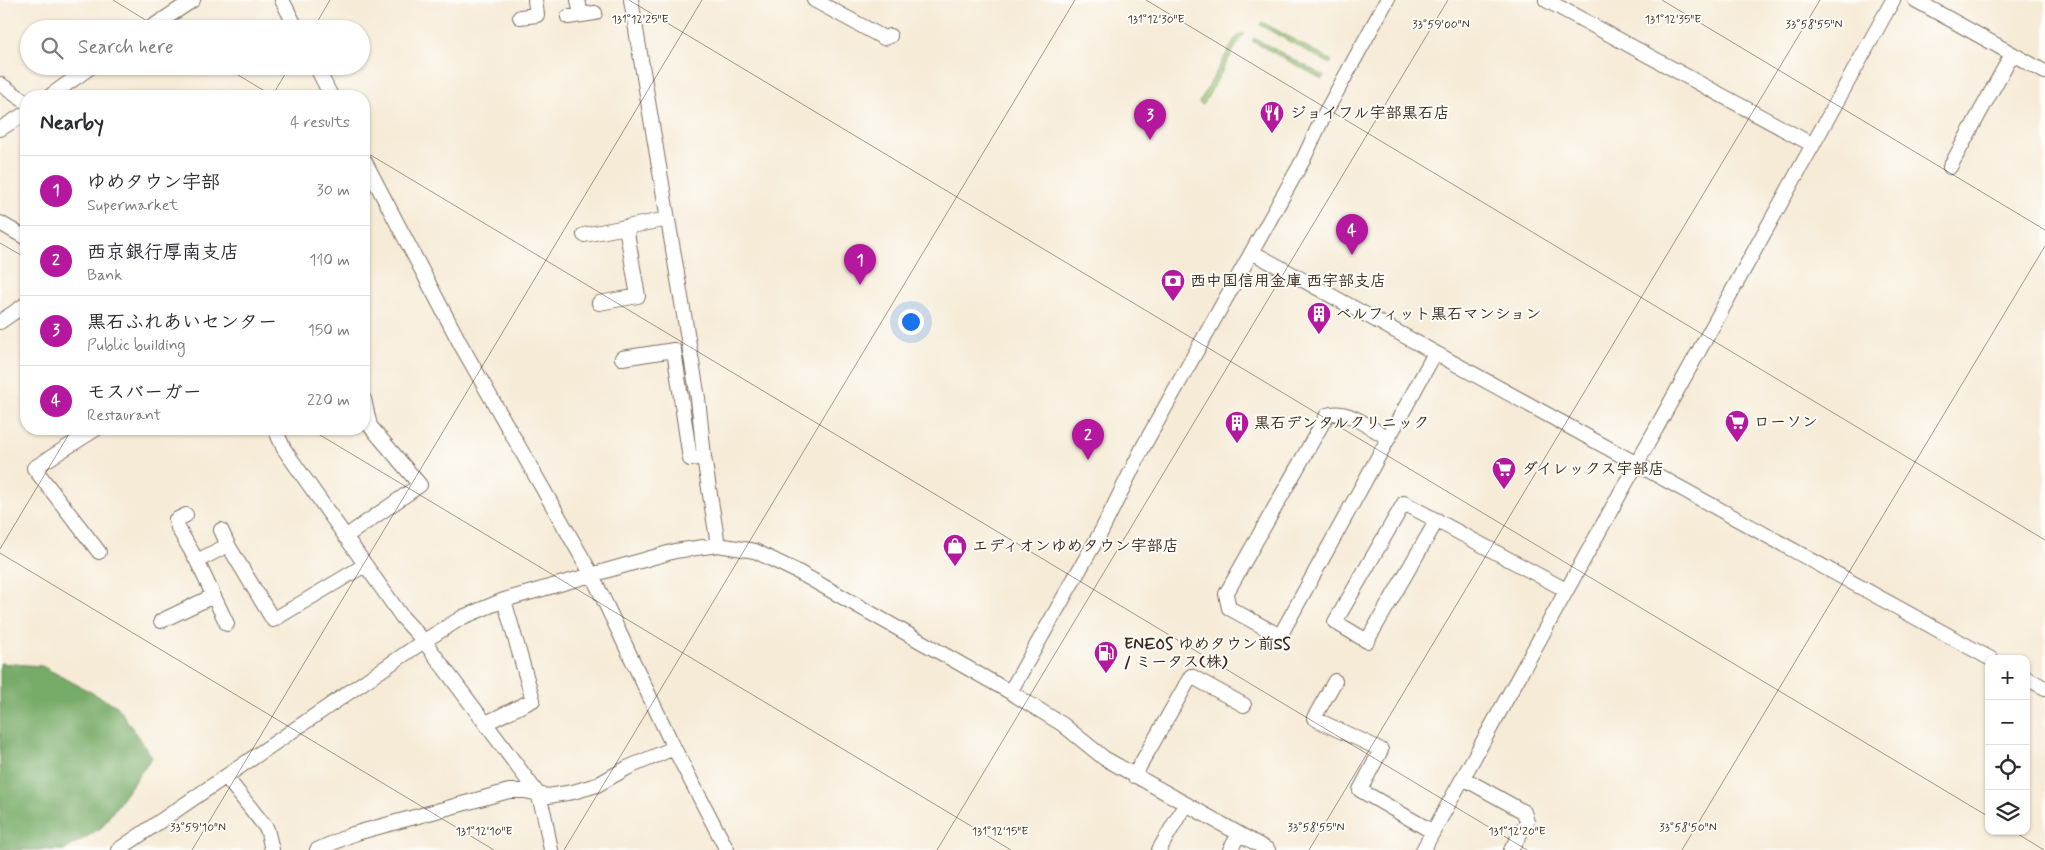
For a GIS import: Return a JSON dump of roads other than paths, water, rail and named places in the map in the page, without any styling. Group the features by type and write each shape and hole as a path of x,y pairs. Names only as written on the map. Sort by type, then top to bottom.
{"street":[{"path":"163,20 193,0"},
{"path":"282,0 292,20"},
{"path":"520,18 537,15 535,0"},
{"path":"578,0 574,16 595,13"},
{"path":"631,0 698,398 704,457 718,545"},
{"path":"814,0 884,38 890,36"},
{"path":"1010,692 1102,530 1143,447 1252,252 1387,0"},
{"path":"1546,0 1813,145"},
{"path":"1423,850 1893,0"},
{"path":"1915,0 2045,72"},
{"path":"1950,167 2012,54"},
{"path":"58,90 79,75"},
{"path":"320,75 328,90"},
{"path":"0,84 20,98"},
{"path":"0,129 20,117"},
{"path":"370,171 461,345 592,575 674,748 727,850"},
{"path":"584,235 668,219"},
{"path":"0,223 20,235"},
{"path":"599,303 638,296 626,227"},
{"path":"1252,252 1985,656"},
{"path":"0,322 20,308"},
{"path":"622,358 674,350 690,459 704,457"},
{"path":"1388,438 1347,414 1336,412 1327,415 1226,594 1229,608 1280,636 1435,353"},
{"path":"345,538 420,485 370,426"},
{"path":"86,435 34,468 99,552"},
{"path":"278,435 284,449 345,538 538,794 551,850"},
{"path":"1437,520 1367,641 1334,622 1404,503 1437,520 1566,590"},
{"path":"186,515 176,520 178,528 226,624"},
{"path":"221,530 273,620 365,565"},
{"path":"196,561 228,545"},
{"path":"118,850 424,641 463,617 504,600 675,550 718,545 754,551 768,557 1010,692 1062,724 1104,758 1268,850"},
{"path":"161,621 213,596"},
{"path":"486,723 533,700 504,600"},
{"path":"1134,776 1191,676 1244,705"},
{"path":"2030,680 2045,688"},
{"path":"1335,681 1314,718 1339,732 1356,736 1381,750 1360,790 1433,832"},
{"path":"317,850 353,834 509,791 525,791 548,796 597,785 627,768 674,748"},
{"path":"226,777 267,829 272,850"},
{"path":"1463,778 1524,812 1527,822 1516,848"},
{"path":"1159,850 1185,804"},
{"path":"1230,850 1239,834"}],"place":[{"name":"ジョイフル宇部黒石店","path":"1272,134"},
{"name":"黒石ふれあいセンター","path":"1150,140"},
{"name":"モスバーガー","path":"1352,255"},
{"name":"ゆめタウン宇部","path":"860,285"},
{"name":"西中国信用金庫 西宇部支店","path":"1173,302"},
{"name":"ベルフィット黒石マンション","path":"1319,335"},
{"name":"ローソン","path":"1737,443"},
{"name":"黒石デンタルクリニック","path":"1237,444"},
{"name":"西京銀行厚南支店","path":"1088,460"},
{"name":"ダイレックス宇部店","path":"1504,490"},
{"name":"エディオンゆめタウン宇部店","path":"955,567"},
{"name":"ENEOS ゆめタウン前SS / ミータス(株)","path":"1106,674"}]}
